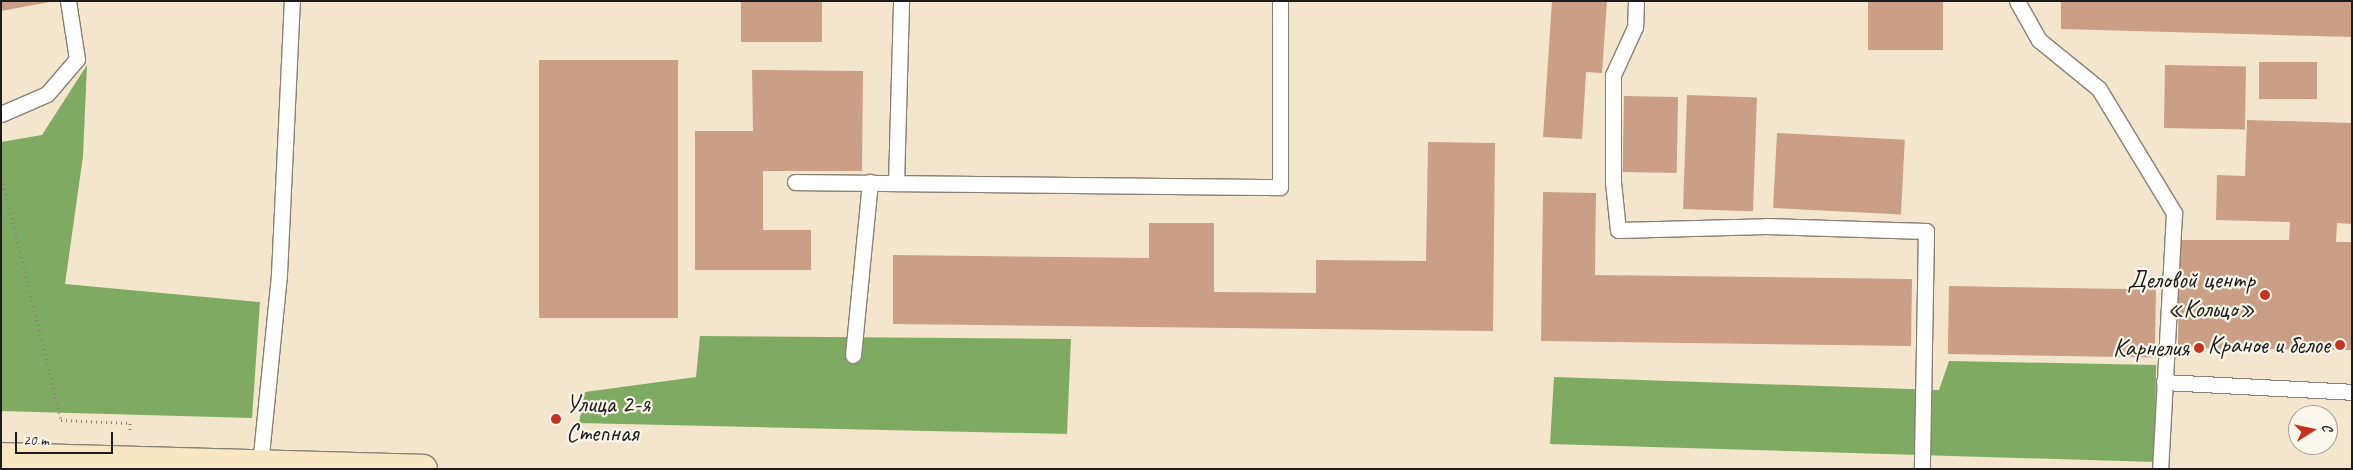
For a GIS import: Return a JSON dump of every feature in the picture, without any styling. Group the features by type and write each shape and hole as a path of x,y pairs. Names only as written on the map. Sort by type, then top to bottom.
{"main road":[{"path":"1,457 423,469"}],"lane":[{"path":"1,114 47,94 76,59 68,1"},
{"path":"260,465 279,274 292,1"},
{"path":"896,183 902,1"},
{"path":"795,182 1280,187 1280,1"},
{"path":"1636,1 1635,27 1613,75 1613,182 1618,230 1766,226 1926,231 1922,469"},
{"path":"2017,1 2039,40 2099,89 2174,213 2160,469"},
{"path":"853,355 870,182"},
{"path":"2164,382 2352,392"}],"path":[{"path":"1,174 61,420 130,423"}],"green space":[{"path":"87,65 83,156 65,284 260,302 252,418 1,411 1,142 42,135"},
{"path":"700,336 1071,339 1067,434 579,423 585,392 696,377"},
{"path":"1949,361 2156,365 2155,462 1550,444 1554,377 1939,390"}],"building":[{"path":"1,1 50,1 50,2 1,11"},
{"path":"741,1 822,1 822,42 741,42"},
{"path":"1552,1 1607,1 1602,73 1586,72 1582,139 1543,137"},
{"path":"1868,1 1943,1 1943,50 1868,50"},
{"path":"2061,1 2352,1 2352,37 2061,29"},
{"path":"539,60 678,60 678,318 539,318"},
{"path":"2259,62 2317,62 2317,99 2259,99"},
{"path":"2165,65 2246,66 2245,129 2164,128"},
{"path":"752,70 863,71 862,171 763,171 763,230 811,230 811,270 695,270 695,131 753,131"},
{"path":"1687,95 1757,97 1753,211 1683,209"},
{"path":"1624,96 1678,97 1677,173 1623,172"},
{"name":"Деловой центр «Кольцо»","path":"2247,120 2352,123 2352,224 2337,223 2336,242 2352,242 2352,350 2178,348 2179,240 2289,240 2290,222 2216,220 2217,175 2245,176"},
{"path":"1777,133 1905,140 1901,215 1773,208"},
{"path":"1428,142 1495,143 1493,331 893,324 893,255 1149,258 1149,223 1214,223 1214,292 1316,293 1316,260 1426,261"},
{"path":"1543,192 1596,193 1595,275 1912,279 1911,346 1541,341"},
{"path":"1949,286 2156,290 2155,358 1948,354"}],"place":[{"name":"Деловой центр «Кольцо»","path":"2265,295"},
{"name":"Краное и белое","path":"2340,345"},
{"name":"Карнелия","path":"2199,348"},
{"name":"Улица 2-я Степная","path":"556,419"}]}
